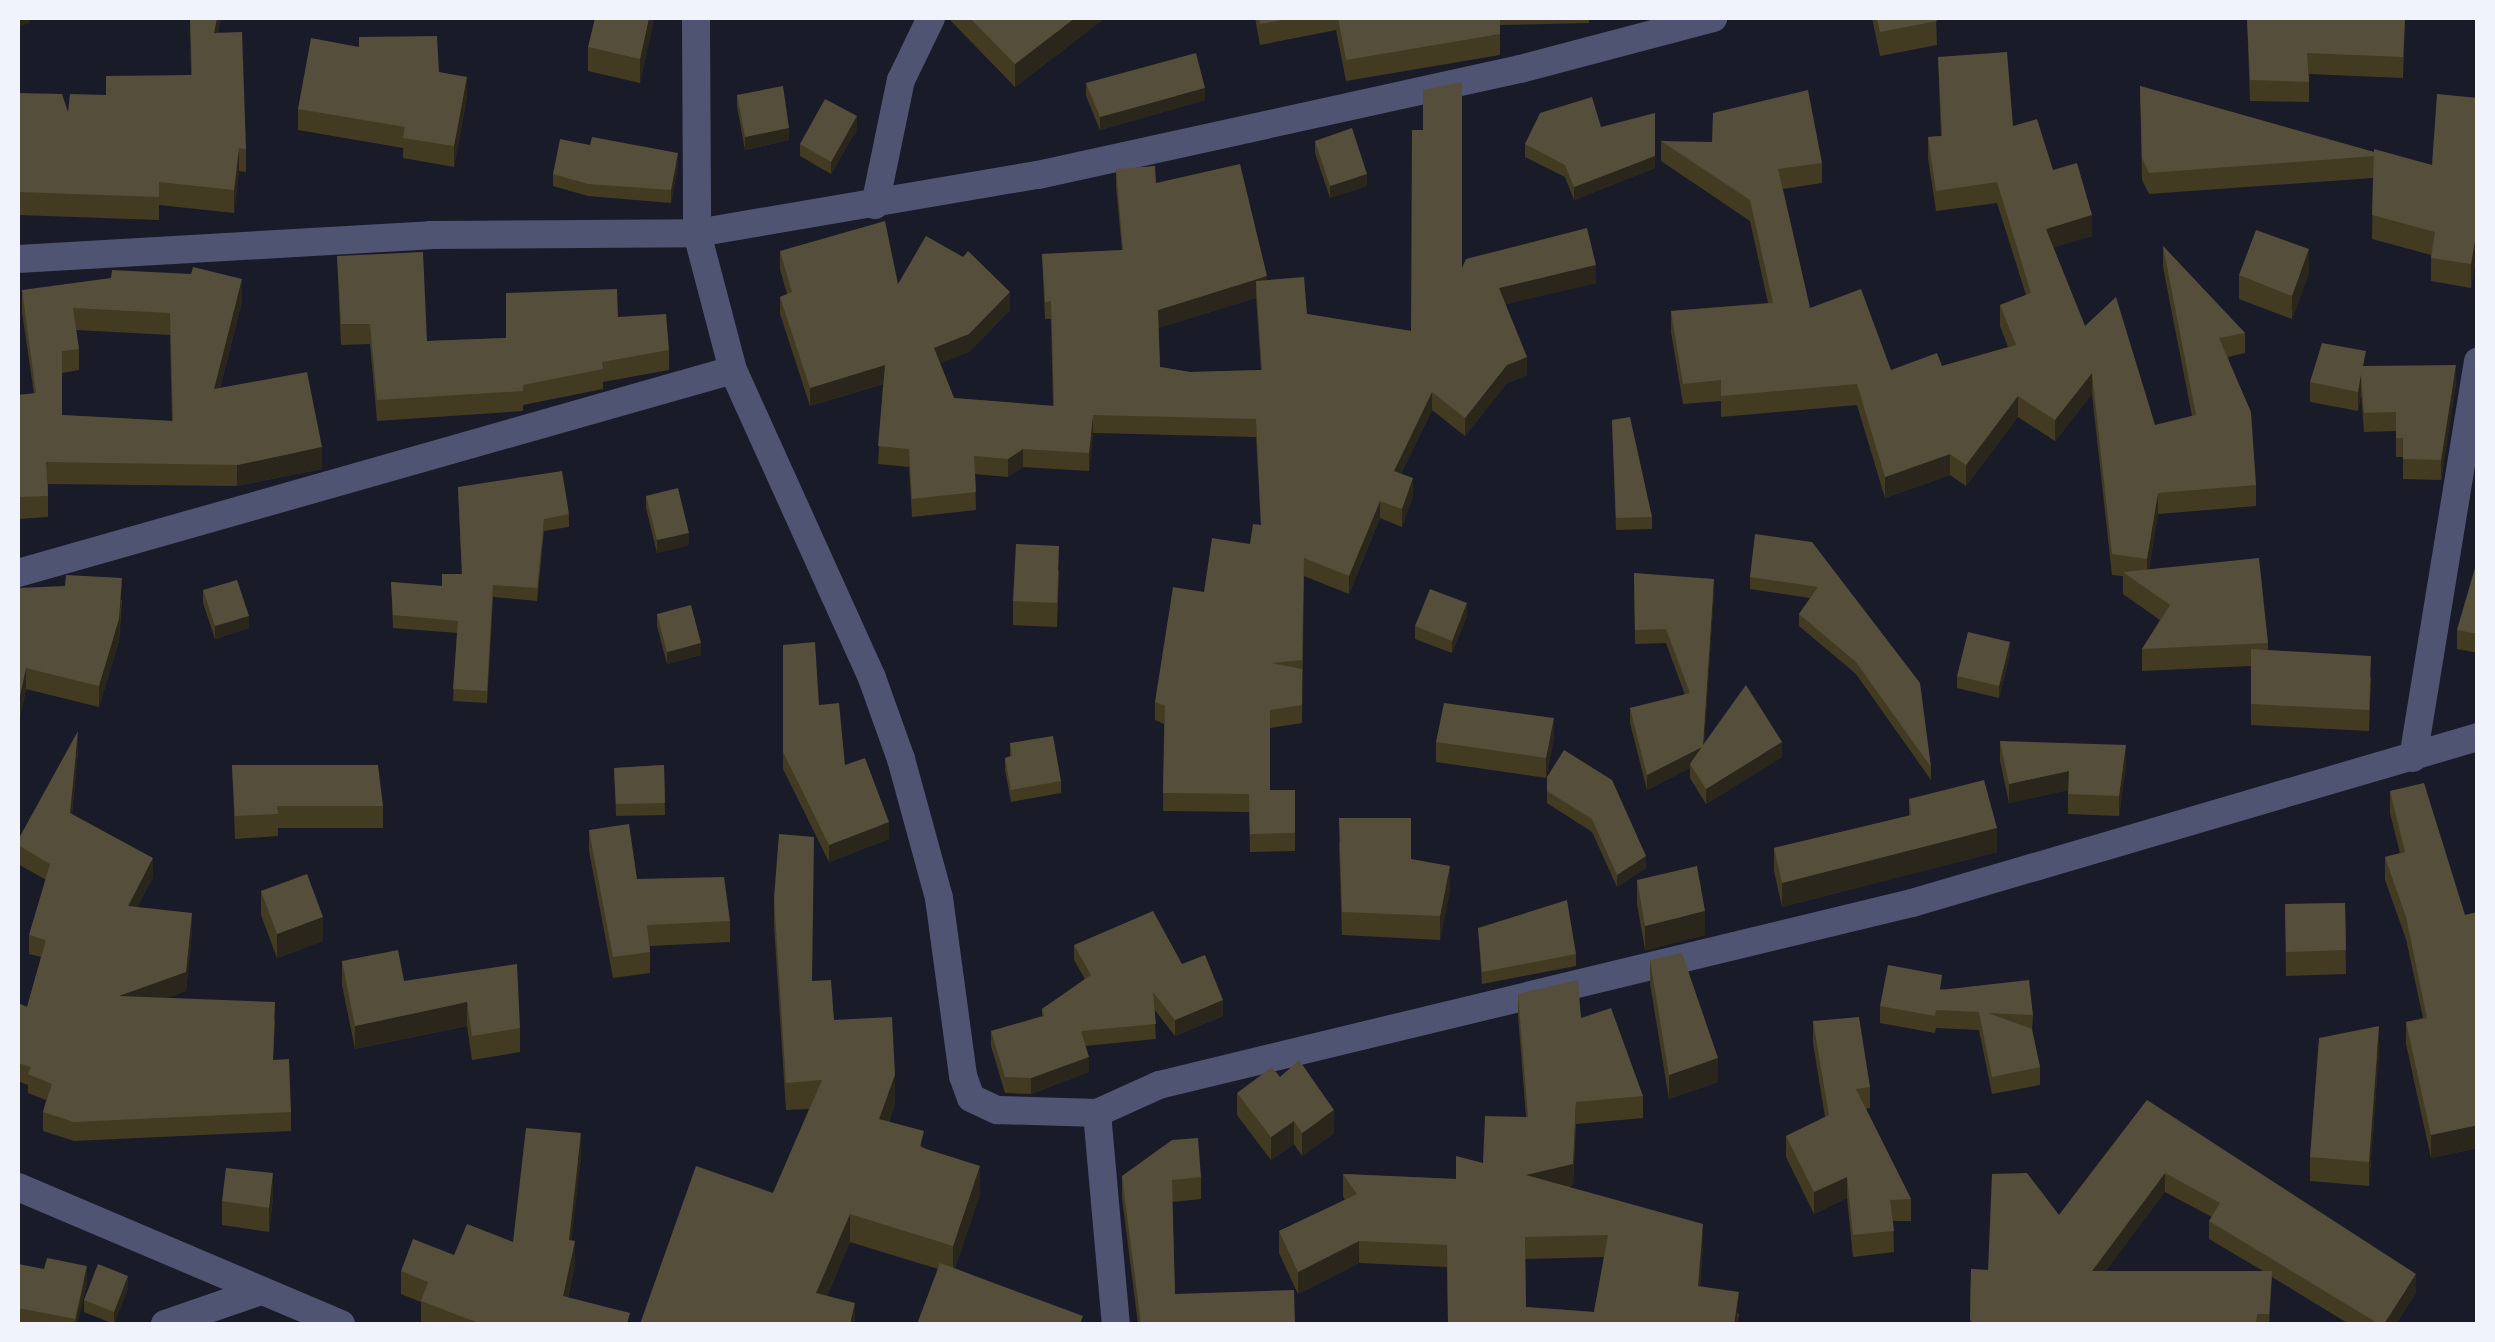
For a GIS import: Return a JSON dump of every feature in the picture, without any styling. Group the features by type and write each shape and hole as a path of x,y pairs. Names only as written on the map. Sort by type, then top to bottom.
{"street":[{"path":"696,18 696,233 733,370 872,678 901,759 939,898 971,1098 997,1110 1097,1113 1159,1084 1912,903 2478,737"},
{"path":"875,206 901,80 932,18"},
{"path":"18,259 430,235 696,233 875,206 1260,128 1713,18"},
{"path":"2413,758 2478,361"},
{"path":"18,572 733,370"},
{"path":"1097,1113 1116,1324"},
{"path":"18,1187 341,1324"},
{"path":"165,1324 260,1291"}],"building":[{"path":"190,18 217,18 214,33 242,32 246,149 239,148 234,190 159,182 159,197 18,192 18,93 62,94 68,112 70,94 106,95 106,76 192,75"},
{"path":"595,18 649,18 640,59 588,47"},
{"path":"970,18 1075,18 1015,64"},
{"path":"1259,18 1293,18 1260,24"},
{"path":"1338,18 1500,18 1500,34 1346,60"},
{"path":"1877,18 1936,18 1937,21 1880,32"},
{"path":"2247,18 2405,18 2403,57 2307,53 2309,82 2250,80"},
{"path":"437,36 439,72 467,77 454,146 403,138 405,127 298,109 311,38 359,47 359,37"},
{"path":"2007,52 2013,126 2037,119 2053,170 2077,163 2092,215 2046,229 2085,326 2116,297 2155,425 2196,415 2163,246 2245,333 2219,338 2251,412 2256,485 2158,493 2147,559 2112,554 2092,373 2055,420 2018,396 1966,465 1950,454 1885,477 1857,384 1721,396 1721,380 1683,384 1671,311 1773,303 1750,200 1661,141 1712,142 1713,113 1808,90 1822,163 1778,169 1810,308 1861,289 1891,370 1937,353 1942,366 2016,345 2000,305 2031,293 1997,182 1936,191 1928,137 1942,136 1938,57"},
{"path":"1196,53 1205,88 1100,117 1086,83"},
{"path":"1462,82 1462,268 1466,259 1587,228 1596,265 1499,288 1527,357 1507,365 1465,418 1432,392 1394,471 1413,478 1402,509 1380,501 1349,576 1304,558 1302,660 1271,663 1302,669 1302,705 1270,710 1270,790 1295,790 1295,833 1250,834 1249,794 1163,793 1165,706 1155,702 1173,587 1204,592 1212,538 1250,544 1253,524 1261,525 1256,419 1093,415 1089,453 1023,449 1008,459 974,456 976,492 912,499 909,449 878,446 885,365 810,388 780,297 792,292 780,251 885,221 898,284 926,236 963,257 968,251 1010,292 969,334 934,348 954,398 1054,406 1051,301 1045,302 1042,254 1123,250 1116,169 1155,166 1156,183 1240,164 1267,276 1158,310 1160,367 1190,372 1262,370 1256,281 1304,277 1307,314 1411,331 1412,130 1423,130 1423,90"},
{"path":"783,86 789,128 745,137 737,95"},
{"path":"2140,86 2374,152 2374,156 2149,173 2142,158"},
{"path":"2437,94 2478,98 2478,240 2471,264 2431,258 2435,232 2372,215 2374,149 2432,165"},
{"path":"1592,97 1601,127 1655,113 1655,156 1574,187 1565,165 1525,144 1540,113"},
{"path":"825,99 857,116 831,162 800,144"},
{"path":"1352,128 1367,174 1330,186 1315,141"},
{"path":"592,137 678,153 671,190 588,184 553,174 560,139 590,145"},
{"path":"2256,230 2309,249 2292,296 2239,275"},
{"path":"423,252 427,341 506,338 506,293 617,289 618,317 666,314 669,350 602,362 603,369 523,385 523,391 377,400 370,324 341,324 337,256"},
{"path":"193,267 242,279 214,389 307,372 322,447 237,465 46,462 48,496 18,497 18,395 36,393 22,290 111,278 112,270 191,274","holes":["73,308 170,313 173,421 62,415 62,351 79,349"]},
{"path":"2322,343 2366,351 2363,366 2456,365 2441,460 2403,459 2403,438 2396,438 2396,412 2364,413 2361,374 2358,392 2310,382"},
{"path":"1630,417 1652,517 1616,518 1612,420"},
{"path":"562,471 569,514 544,519 537,588 493,585 487,691 453,689 458,621 393,615 391,582 442,586 442,574 462,574 458,487"},
{"path":"678,488 689,533 657,540 646,496"},
{"path":"1755,534 1812,542 1920,683 1931,767 1856,662 1799,614 1818,587 1750,577"},
{"path":"1016,544 1059,546 1057,603 1013,601"},
{"path":"2259,558 2268,643 2142,649 2170,605 2123,572"},
{"path":"2478,558 2478,634 2457,630"},
{"path":"1634,573 1714,579 1703,745 1746,685 1782,742 1706,789 1690,764 1702,747 1647,775 1630,708 1690,693 1666,629 1635,630"},
{"path":"66,575 122,578 119,619 99,686 26,668 18,705 18,588 65,586"},
{"path":"237,580 249,616 215,626 203,590"},
{"path":"1430,589 1467,603 1452,641 1415,626"},
{"path":"691,605 701,643 667,652 657,614"},
{"path":"1968,632 2010,642 1999,686 1957,676"},
{"path":"815,642 819,705 839,703 845,765 865,758 889,822 829,845 783,752 783,645"},
{"path":"2251,649 2371,656 2369,710 2251,704"},
{"path":"1444,703 1554,718 1546,758 1436,742"},
{"path":"78,731 70,813 153,858 128,906 192,913 186,972 119,996 275,1002 273,1060 289,1059 291,1112 74,1122 43,1112 52,1084 28,1074 31,1067 18,1063 18,1003 27,1007 46,940 29,935 50,864 18,845 18,840"},
{"path":"1053,736 1061,781 1011,790 1005,758 1012,756 1010,743"},
{"path":"2000,741 2126,745 2119,796 2068,794 2069,771 2009,784"},
{"path":"1564,750 1612,780 1646,856 1617,875 1592,819 1547,791 1547,777"},
{"path":"232,765 378,765 383,806 277,806 278,814 235,816"},
{"path":"664,765 665,803 616,804 614,768"},
{"path":"1984,780 1997,828 1782,883 1774,848 1911,815 1909,799"},
{"path":"2424,783 2465,915 2478,912 2478,1125 2431,1135 2406,1022 2427,1018 2406,917 2385,857 2405,852 2390,791"},
{"path":"1339,818 1411,818 1411,859 1450,866 1440,916 1342,912"},
{"path":"629,824 637,879 724,877 730,921 647,925 650,952 613,957 589,830"},
{"path":"779,834 814,837 812,981 831,980 834,1020 892,1017 895,1075 879,1119 924,1131 920,1147 980,1166 953,1246 850,1214 816,1293 855,1303 850,1324 640,1324 696,1166 773,1193 822,1080 786,1083 774,898"},
{"path":"1697,866 1705,911 1645,926 1637,880"},
{"path":"307,874 323,917 277,934 261,891"},
{"path":"1567,900 1576,954 1482,972 1478,928"},
{"path":"2345,903 2346,950 2286,952 2285,904"},
{"path":"1153,911 1182,964 1205,955 1223,1000 1175,1020 1153,992 1156,1024 1081,1031 1089,1057 1031,1078 1005,1077 991,1031 1044,1016 1042,1009 1091,975 1074,945"},
{"path":"398,950 404,981 517,964 520,1028 472,1036 467,1002 355,1026 342,961"},
{"path":"1682,953 1718,1058 1669,1075 1650,960"},
{"path":"1888,965 1942,975 1940,990 2029,980 2033,1015 1988,1013 2032,1029 2040,1067 1992,1077 1979,1012 1936,1010 1935,1016 1880,1006"},
{"path":"1578,980 1581,1018 1611,1008 1643,1096 1576,1102 1573,1164 1526,1175 1703,1224 1698,1286 1739,1292 1734,1324 1448,1324 1447,1245 1359,1241 1298,1272 1279,1231 1357,1194 1343,1174 1456,1179 1456,1156 1483,1163 1485,1116 1528,1117 1518,994","holes":["1608,1235 1594,1312 1526,1307 1525,1237"]},
{"path":"1859,1017 1870,1087 1856,1089 1911,1199 1890,1200 1894,1231 1853,1235 1847,1177 1814,1192 1786,1136 1829,1115 1813,1021"},
{"path":"2379,1026 2369,1162 2310,1157 2319,1038"},
{"path":"1299,1060 1334,1110 1302,1133 1294,1121 1271,1137 1237,1093 1272,1067 1280,1077"},
{"path":"2147,1100 2416,1274 2384,1324 2209,1221 2220,1203 2165,1173 2092,1271 2272,1271 2269,1314 2257,1314 2256,1324 1974,1324 1970,1319 1971,1269 1988,1270 1992,1174 2027,1173 2059,1215"},
{"path":"526,1128 581,1133 569,1240 575,1241 563,1296 630,1313 627,1324 481,1324 421,1301 428,1282 401,1271 413,1239 454,1255 467,1224 513,1242"},
{"path":"1198,1138 1201,1177 1172,1180 1175,1294 1294,1290 1295,1324 1141,1324 1122,1176 1172,1140"},
{"path":"226,1168 273,1173 269,1208 222,1201"},
{"path":"47,1258 87,1266 75,1319 18,1308 18,1264 44,1269"},
{"path":"940,1263 1083,1316 1080,1324 917,1324"},
{"path":"98,1264 128,1276 114,1312 84,1300"}]}
